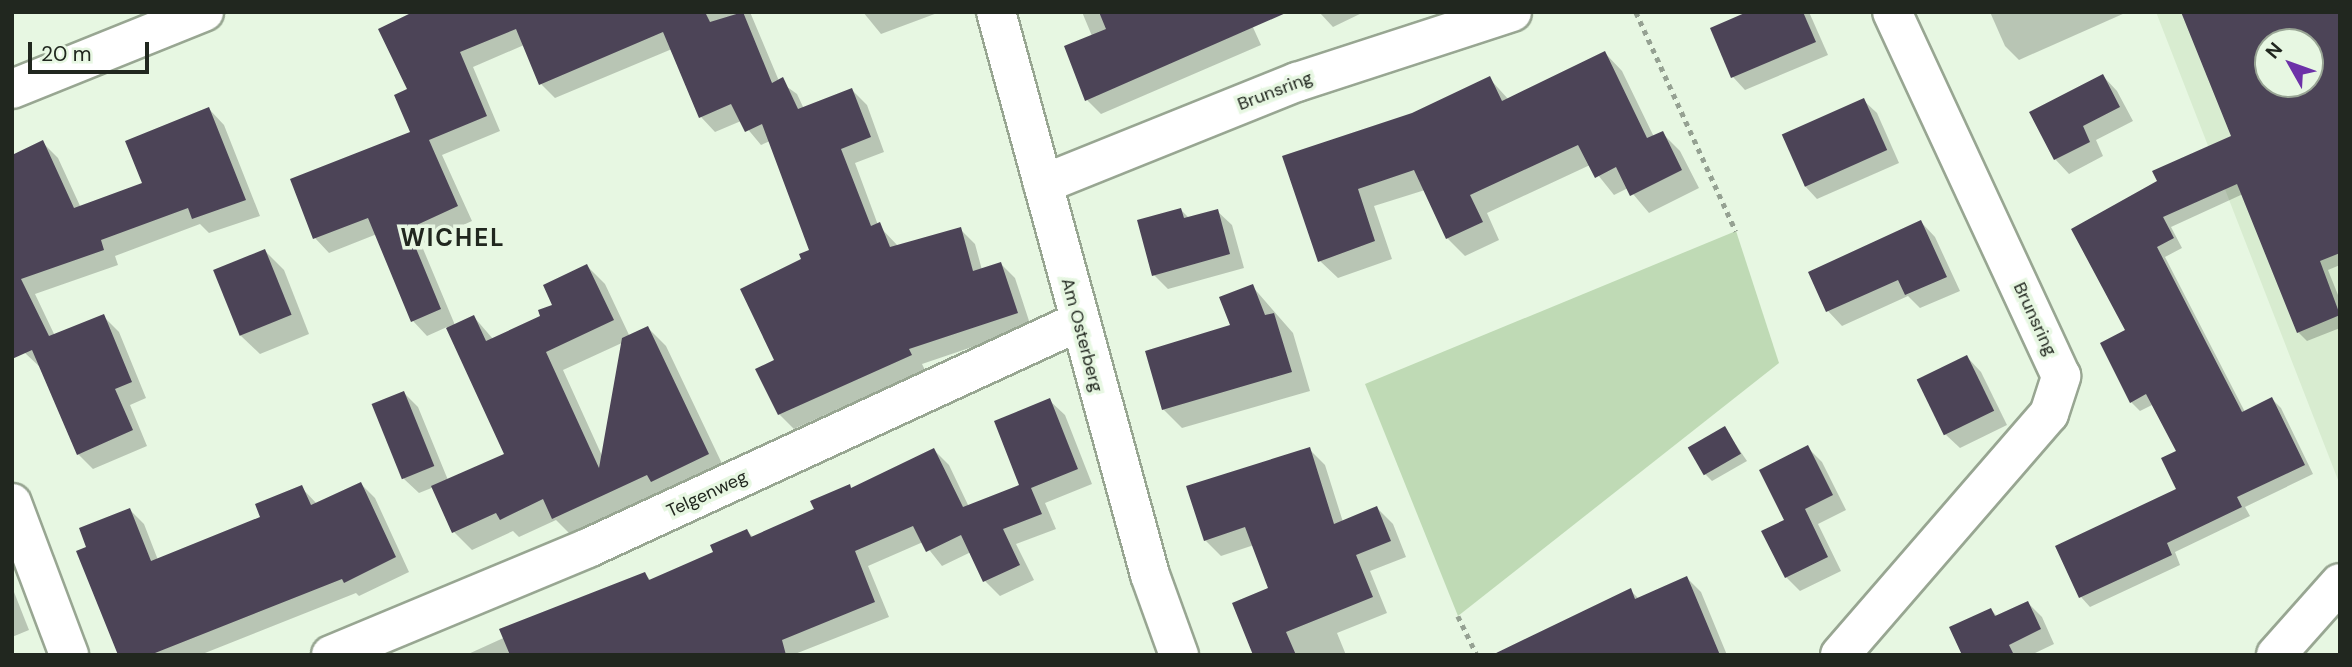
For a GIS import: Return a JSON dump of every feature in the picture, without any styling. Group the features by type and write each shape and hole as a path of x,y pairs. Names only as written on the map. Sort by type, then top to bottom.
{"street":[{"path":"12,89 204,12"},
{"name":"Am Osterberg","path":"996,12 1078,322 1150,575 1179,655"},
{"name":"Brunsring","path":"1043,184 1297,82 1512,12"},
{"name":"Brunsring","path":"1840,655 2049,414 2061,376 1892,12"},
{"name":"Telgenweg","path":"331,655 588,548 1078,322"},
{"path":"12,503 69,655"},
{"path":"2276,655 2340,583"}],"path":[{"path":"1636,12 1736,231"},
{"path":"1458,616 1477,655"}],"shaded area":[{"path":"2156,12 2340,12 2340,485"},
{"path":"1736,231 1779,363 1458,616 1365,384"}],"building":[{"path":"413,12 710,12 706,14 710,22 743,12 772,83 783,77 798,109 852,88 871,137 841,149 871,226 880,222 890,247 961,227 973,271 1001,262 1018,313 909,349 912,355 778,415 755,369 774,360 740,289 801,259 799,254 809,250 762,124 745,132 731,104 699,118 663,32 539,85 516,29 460,52 487,116 429,140 458,206 408,229 441,309 411,322 368,218 313,239 290,179 410,132 394,95 407,89 378,29"},
{"path":"1099,12 1288,12 1085,101 1064,46 1106,29"},
{"path":"1747,12 1803,12 1816,42 1731,78 1710,28"},
{"path":"2181,12 2340,12 2340,253 2320,261 2340,315 2297,333 2237,184 2163,217 2174,238 2157,247 2242,412 2272,397 2305,465 2237,497 2242,507 2167,543 2172,555 2079,598 2055,546 2176,489 2161,458 2176,451 2146,394 2130,403 2100,343 2125,330 2071,229 2157,181 2152,171 2231,136"},
{"path":"1605,51 1647,138 1663,131 1682,170 1630,196 1616,167 1595,178 1578,145 1470,195 1483,222 1446,239 1414,170 1358,189 1375,241 1318,262 1282,156 1412,113 1490,76 1502,101"},
{"path":"2103,74 2120,107 2083,126 2090,142 2054,160 2029,112"},
{"path":"1864,98 1887,150 1805,187 1782,135"},
{"path":"209,107 246,200 192,219 188,208 101,240 104,250 21,279 49,336 104,314 132,382 115,389 133,430 77,455 32,350 12,359 12,155 43,140 74,208 142,183 125,141"},
{"path":"1181,208 1184,218 1218,209 1230,254 1152,276 1137,220"},
{"path":"1921,220 1947,277 1905,295 1898,280 1826,312 1808,272"},
{"path":"265,249 292,315 240,336 213,270"},
{"path":"587,264 614,320 546,352 599,468 622,338 648,326 709,454 651,482 647,475 552,519 543,499 500,520 496,513 452,533 431,486 504,454 446,328 474,315 486,341 540,316 538,310 552,305 543,285"},
{"path":"1253,284 1265,315 1274,313 1292,372 1162,410 1145,351 1230,325 1219,297"},
{"path":"1967,355 1994,411 1944,435 1917,380"},
{"path":"404,391 434,466 402,479 372,404"},
{"path":"1050,398 1078,469 1031,488 1042,514 1003,529 1020,565 983,582 961,535 926,552 913,526 855,551 875,602 782,640 786,655 510,655 499,629 645,572 649,580 713,552 710,545 747,529 751,537 814,509 810,501 850,484 851,488 934,448 963,507 1019,485 994,421"},
{"path":"1725,426 1741,454 1704,475 1688,448"},
{"path":"1808,445 1833,495 1805,509 1828,557 1785,578 1761,531 1784,520 1759,470"},
{"path":"1310,447 1334,524 1377,506 1391,541 1356,555 1373,597 1286,632 1296,655 1253,655 1232,603 1268,588 1245,527 1204,541 1186,486"},
{"path":"361,482 396,557 344,583 342,579 150,655 118,655 76,551 86,547 79,528 130,508 151,561 260,517 255,504 302,485 311,505"},
{"path":"1687,576 1720,655 1492,655 1631,588 1635,599"},
{"path":"2028,601 2041,629 2009,645 2014,655 1962,655 1949,627 1991,608 1995,616"}],"district":[{"name":"WICHEL","path":"453,238"}]}
